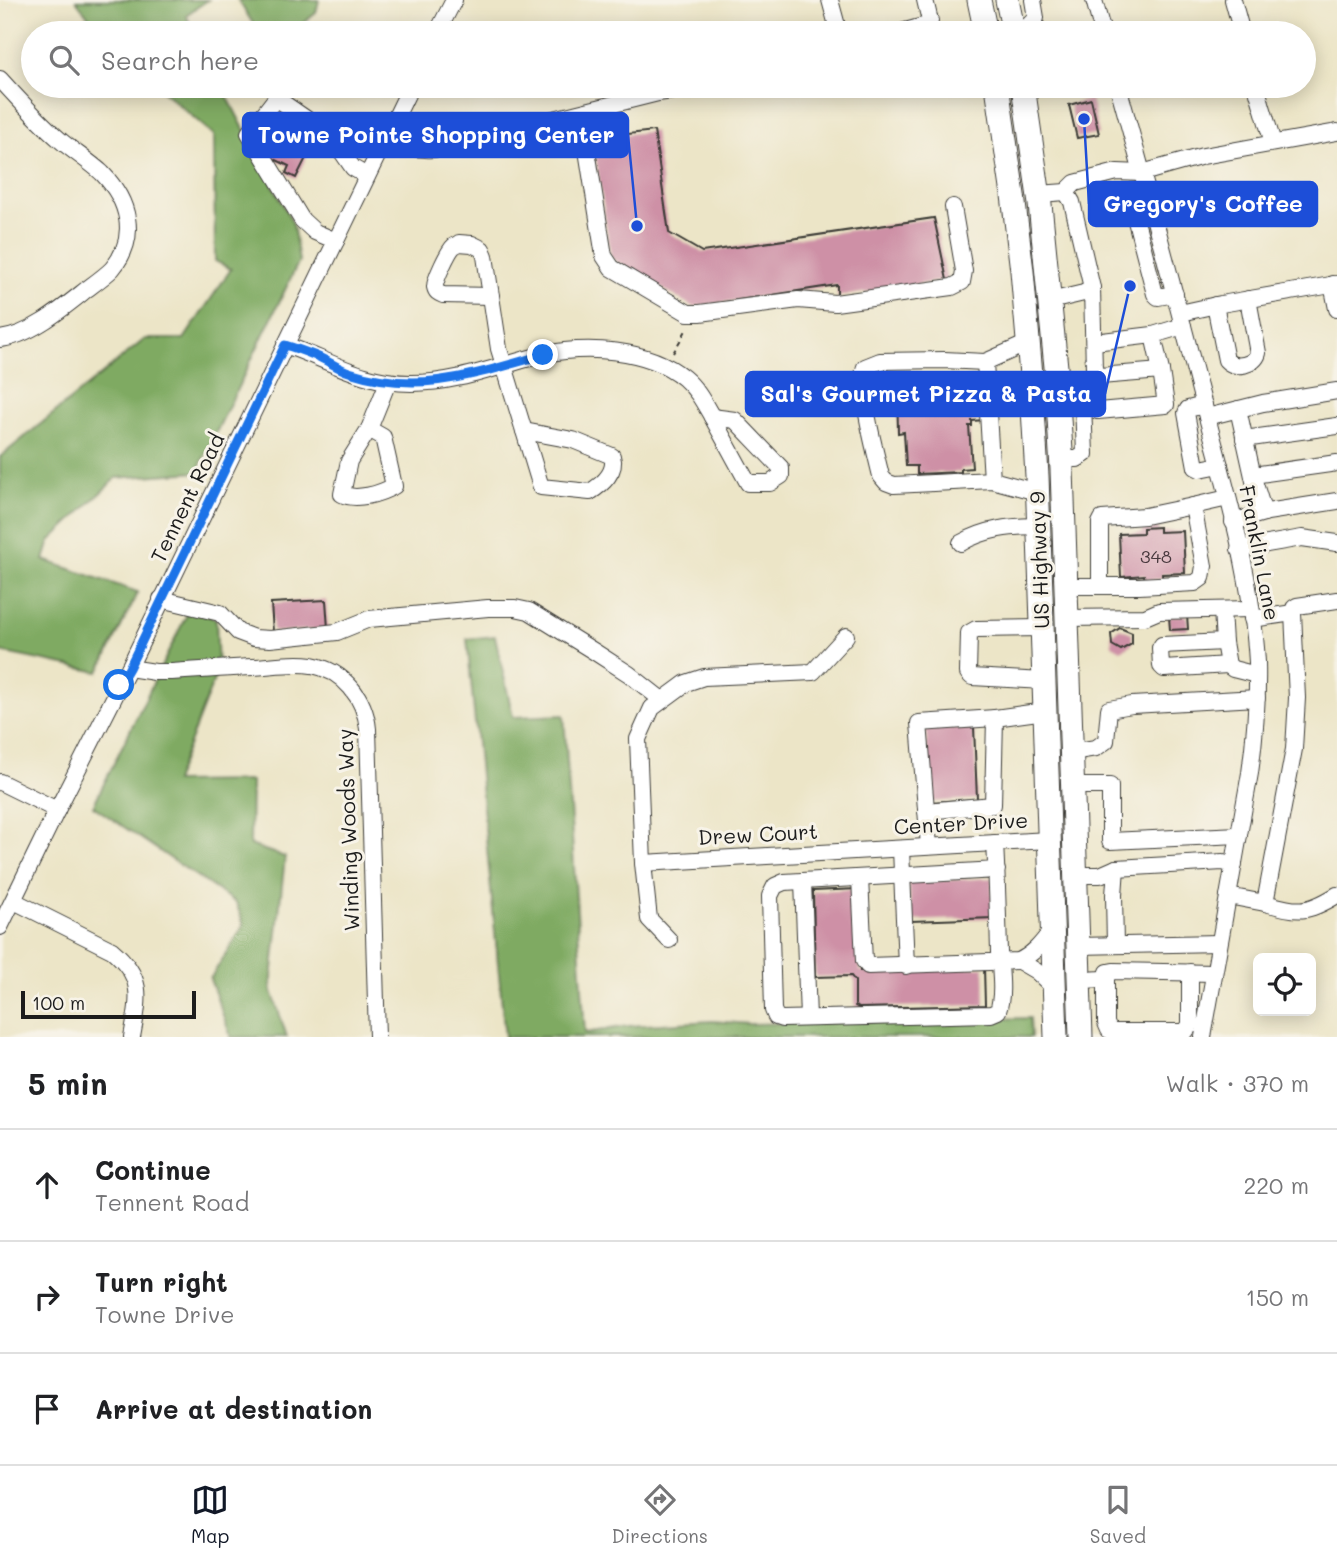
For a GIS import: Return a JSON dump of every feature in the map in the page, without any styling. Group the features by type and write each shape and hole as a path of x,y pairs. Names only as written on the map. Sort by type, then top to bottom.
{"highway":[{"path":"979,0 983,21"},
{"path":"1007,0 1011,21"},
{"name":"US Highway 9","path":"999,98 1015,206 1028,343 1037,492 1056,1037"},
{"name":"US Highway 9","path":"1025,98 1051,301 1057,386 1081,1031"}],"street":[{"path":"443,21 454,0"},
{"path":"830,0 836,21"},
{"path":"925,0 930,21"},
{"path":"1033,0 1036,18 1033,21"},
{"path":"1094,0 1100,21"},
{"path":"1233,0 1239,21"},
{"path":"0,79 35,117 114,186 128,218 126,245 111,269 30,330 0,339"},
{"path":"336,242 314,232 302,220 249,133 276,98 331,136 353,169 367,176"},
{"name":"Tennent Road","path":"0,927 129,668 405,98"},
{"path":"384,141 409,149 435,149 639,98"},
{"name":"Franklin Lane","path":"1121,98 1182,319 1240,549 1251,614 1257,675 1252,761 1214,972 1199,1030"},
{"path":"1260,98 1273,143"},
{"path":"581,113 604,256 612,268 688,313 798,300 835,303 952,287 962,282 964,271 953,207"},
{"path":"1039,194 1066,192 1074,183 1117,172 1142,173 1203,156 1337,132"},
{"path":"1066,192 1072,202 1092,288 1094,370 1100,376 1161,370"},
{"path":"1094,342 1153,335 1215,305 1335,284 1337,309"},
{"path":"1051,301 1084,293 1092,288"},
{"path":"491,296 499,349 541,487 590,492 614,468 615,461 612,456 603,452 573,440 524,431"},
{"path":"1215,305 1226,360 1230,365 1236,366 1254,361 1258,353 1248,299"},
{"path":"1153,335 1166,405"},
{"path":"1028,343 985,362 880,361 864,367 862,373 865,402 881,476 886,482 894,485 992,480 1037,492"},
{"path":"285,345 317,356 351,373 388,382 438,382 543,355 578,351 632,355 665,366 694,387 748,483 770,483 781,476 780,468 735,420 712,417"},
{"path":"985,362 992,480"},
{"path":"369,429 388,382"},
{"path":"1057,386 1080,396 1083,404 1084,454 1077,458 1061,458"},
{"path":"1083,404 1098,411 1166,405 1206,411 1238,409 1337,391"},
{"path":"1188,409 1186,413 1196,467 1200,469 1220,465"},
{"path":"1238,409 1264,513"},
{"path":"1244,439 1337,426"},
{"path":"1253,475 1337,463"},
{"path":"1100,585 1102,519 1145,516 1228,498"},
{"path":"1233,522 1264,513 1337,501"},
{"path":"1066,586 1195,583 1202,578 1204,566 1194,506"},
{"path":"961,543 973,536 1006,527 1038,526"},
{"path":"1240,549 1302,538 1337,543"},
{"path":"162,599 220,613 238,632 254,638 270,639 337,632 369,619 515,607 536,615 595,652 662,700"},
{"path":"1265,903 1294,749 1297,698 1294,608 1337,600"},
{"path":"1222,610 1227,665"},
{"path":"1067,618 1145,617 1159,611 1293,613"},
{"path":"1042,628 976,629 969,633 968,673 972,677 1044,681"},
{"path":"669,940 649,919 643,863 638,739 652,708 686,683 704,677 813,671 846,636"},
{"path":"1224,642 1162,645 1161,666 1164,669 1227,665 1257,675"},
{"name":"Winding Woods Way","path":"129,668 172,671 304,664 326,669 339,676 355,692 365,712 368,729 377,1037"},
{"path":"1071,752 1096,748 1106,741 1109,709 1132,705 1257,698"},
{"path":"929,846 919,723 995,718 1045,711"},
{"path":"926,811 993,805 995,718"},
{"path":"0,782 57,810"},
{"path":"1072,786 1110,786 1110,841 1239,835"},
{"name":"Center Drive","path":"876,850 1049,840"},
{"path":"995,843 997,870 1000,961 998,1011 990,1014 776,1017 773,1010 770,896 775,886 784,882 997,870"},
{"path":"901,849 906,966"},
{"name":"Drew Court","path":"643,863 876,850"},
{"path":"1076,875 1100,875 1116,868 1223,862 1234,864"},
{"path":"1115,945 1116,868"},
{"path":"860,878 864,961 868,966 1019,961 1040,947 1052,930"},
{"path":"803,881 808,1018"},
{"path":"1228,896 1294,910 1307,910 1337,895"},
{"path":"13,901 112,950 125,962 135,977 138,989 132,1037"},
{"path":"1078,946 1219,943"},
{"path":"1019,961 1036,971 1054,988"},
{"path":"1190,972 1199,1030 1109,1030 1106,1023 1108,972 1113,971 1214,972"},
{"path":"1079,980 1106,979"},
{"path":"1081,1031 1106,1023"}],"path":[{"path":"665,366 696,313"}],"green space":[{"path":"76,0 208,0 186,15 189,21 91,21"},
{"path":"238,0 319,0 316,13 306,21 251,21"},
{"path":"171,98 228,98 293,224 299,261 197,472 116,478 50,541 44,560 138,592 99,672 0,652 0,457 145,339 184,339 231,269 215,261 214,135"},
{"path":"189,610 216,619 218,669 174,782 251,781 250,845 285,857 271,988 287,1037 231,1037 210,979 244,925 236,903 93,806"},
{"path":"495,636 513,717 564,715 585,1033 628,1026 712,1021 750,1024 1030,1018 1031,1037 505,1037 467,639"}],"building":[{"path":"1091,99 1099,134 1077,138 1069,105"},
{"path":"273,111 318,134 296,178 286,173 289,166 266,155 261,142"},
{"path":"654,131 669,233 702,252 934,218 947,280 837,297 837,285 693,307 611,258 593,138"},
{"path":"960,378 960,381 966,381 970,406 983,406 984,420 972,421 972,426 969,426 972,468 961,469 961,472 917,474 917,466 906,466 904,432 898,433 897,382"},
{"path":"1159,527 1159,532 1183,531 1185,573 1162,574 1162,579 1145,580 1144,575 1121,577 1119,534 1143,533 1143,528"},
{"path":"326,600 328,629 273,632 271,603"},
{"path":"1187,615 1188,629 1170,630 1169,616"},
{"path":"1120,628 1132,633 1132,644 1121,650 1112,645 1111,634"},
{"path":"974,727 977,799 930,802 926,729"},
{"path":"992,878 993,918 911,921 909,882"},
{"path":"858,889 860,971 984,967 985,1005 859,1008 855,1006 855,981 851,976 815,977 813,891"}],"place":[{"name":"Gregory's Coffee","path":"1084,119"},
{"name":"Towne Pointe Shopping Center","path":"637,226"},
{"name":"Sal's Gourmet Pizza & Pasta","path":"1130,286"}],"route":[{"path":"119,685 285,345 317,356 351,373 388,382 413,383 438,382 471,375 543,355"}]}
